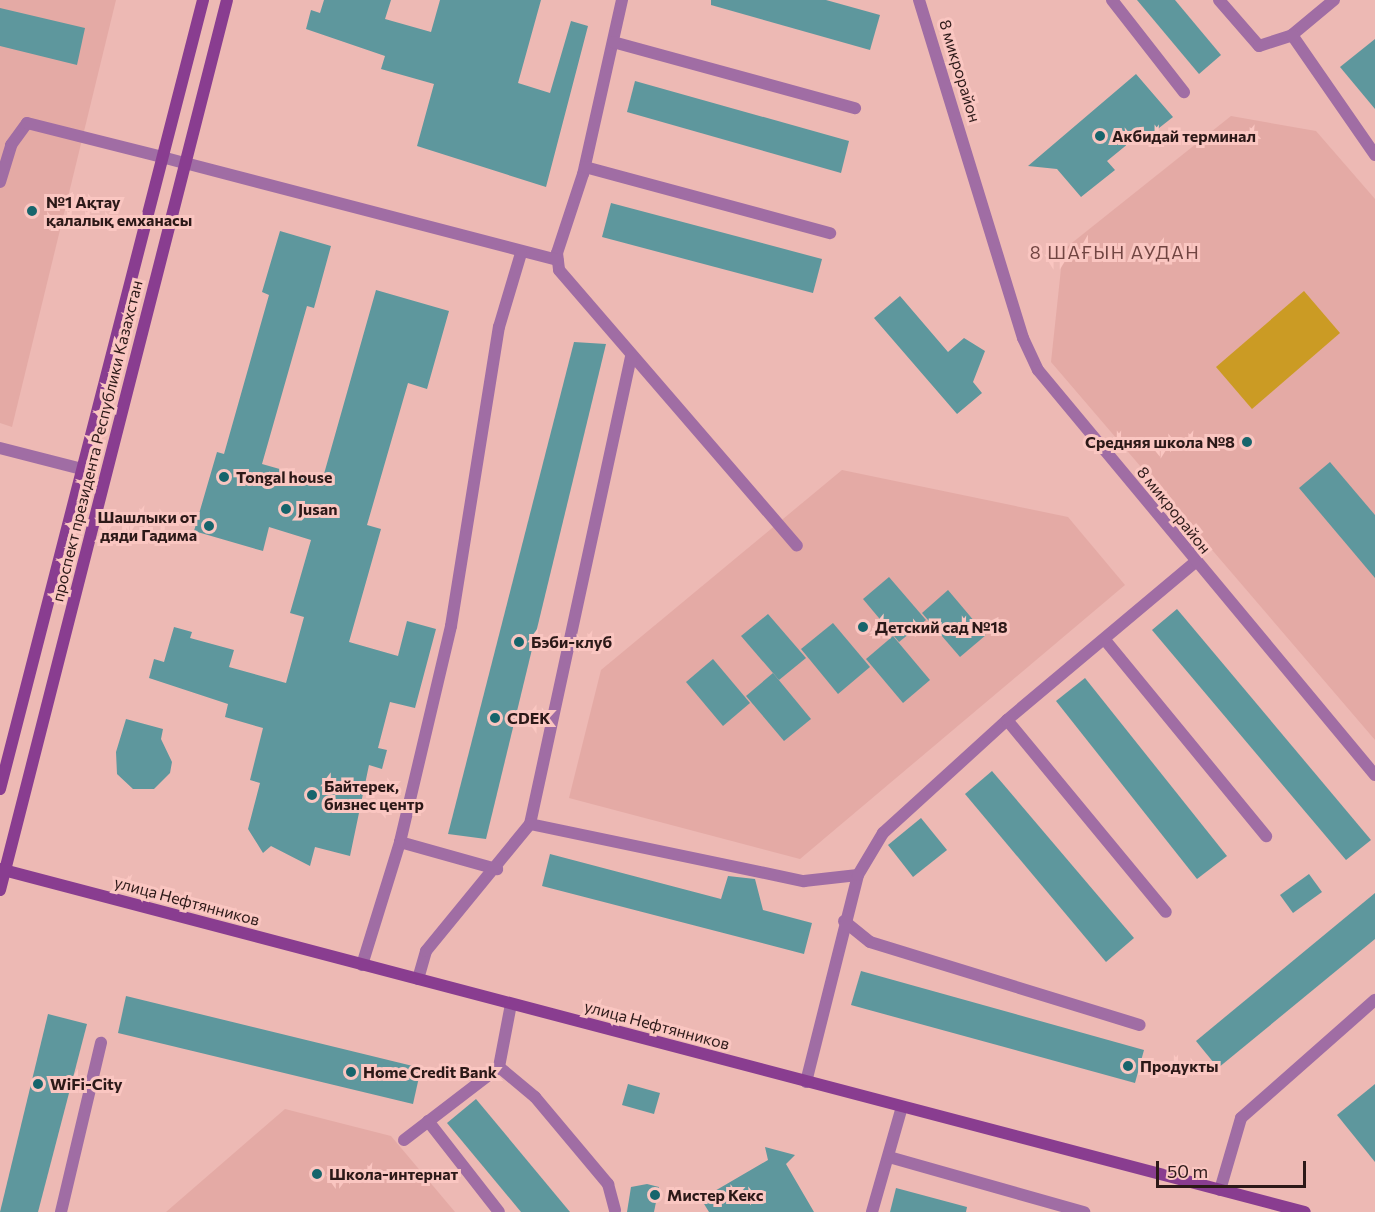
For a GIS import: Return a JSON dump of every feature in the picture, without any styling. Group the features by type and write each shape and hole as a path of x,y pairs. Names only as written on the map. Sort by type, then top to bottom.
{"main road":[{"name":"проспект президента Республики Казахстан","path":"0,789 202,0"},
{"name":"проспект президента Республики Казахстан","path":"0,890 2,870 227,0"},
{"name":"улица Нефтянников","path":"2,870 1305,1212"}],"street":[{"path":"622,0 585,166 558,260 559,270 797,546"},
{"name":"8 микрорайон","path":"919,0 1023,338 1038,370 1196,562 1373,768"},
{"path":"1112,0 1184,92"},
{"path":"1219,0 1259,46 1292,34 1334,0"},
{"path":"1292,34 1375,155"},
{"path":"613,42 855,108"},
{"path":"0,182 11,145 27,123 521,253 558,260"},
{"path":"585,166 830,233"},
{"path":"362,965 400,842 451,626 499,327 521,253"},
{"path":"418,980 426,951 497,869 530,824 631,356"},
{"path":"0,448 82,470"},
{"path":"806,1082 844,921 858,875 883,833 1007,720 1196,562"},
{"path":"1105,640 1266,836"},
{"path":"1007,720 1166,912"},
{"path":"530,824 804,881 858,875"},
{"path":"400,842 497,869"},
{"path":"844,921 870,942 1140,1024"},
{"path":"1220,1190 1240,1118 1375,1000"},
{"path":"404,1140 499,1067 511,1004"},
{"path":"61,1212 101,1043"},
{"path":"499,1067 535,1097 609,1184 615,1210"},
{"path":"872,1212 902,1107"},
{"path":"428,1121 499,1212"},
{"path":"888,1157 1084,1212"}],"shaded area":[{"name":"№1 Ақтау қалалық емханасы","path":"0,0 116,0 12,427 0,423"},
{"name":"Средняя школа №8","path":"1231,116 1316,131 1375,199 1375,740 1051,362 1063,250"},
{"path":"1304,291 1340,333 1252,409 1216,367"},
{"name":"Детский сад №18","path":"842,470 1068,517 1125,585 800,859 569,798 601,670"},
{"name":"Школа-интернат","path":"285,1109 391,1136 455,1212 166,1212"}],"building":[{"path":"324,0 391,0 385,19 431,32 440,0 541,0 518,83 550,93 571,21 588,26 546,187 417,146 434,84 381,69 385,56 306,29 311,10 320,13"},
{"path":"711,0 826,0 880,15 870,50 711,5"},
{"path":"1137,0 1175,0 1221,55 1199,74"},
{"path":"0,8 85,28 77,65 0,46"},
{"path":"1375,39 1375,109 1340,67"},
{"name":"Акбидай терминал","path":"1136,74 1173,117 1145,139 1140,134 1107,161 1115,170 1081,197 1057,169 1028,166"},
{"path":"635,81 849,141 841,173 627,112"},
{"path":"611,203 822,259 813,293 602,237"},
{"path":"280,231 331,246 314,308 307,306 262,464 322,481 376,290 449,311 427,389 408,383 367,525 381,529 349,642 398,656 407,621 436,629 415,708 390,702 378,748 387,750 382,769 369,765 350,856 315,847 310,866 271,846 263,853 248,829 260,783 250,780 263,728 225,717 228,704 149,678 154,659 164,662 174,627 192,632 190,638 234,650 229,667 286,683 304,617 290,613 311,540 269,527 263,551 194,531 217,452 224,454 269,295 262,292"},
{"path":"900,296 948,352 964,338 985,351 973,382 982,393 957,414 874,318"},
{"path":"574,342 606,344 486,839 448,834"},
{"path":"1330,462 1375,515 1375,578 1299,488"},
{"path":"889,577 926,620 899,642 863,599"},
{"path":"948,590 986,635 960,657 922,613"},
{"path":"1177,609 1371,840 1346,860 1152,630"},
{"path":"768,614 806,658 779,680 741,636"},
{"path":"833,623 870,667 838,694 801,649"},
{"path":"893,636 930,680 903,703 866,659"},
{"path":"713,659 750,703 723,726 686,682"},
{"path":"773,673 811,719 784,741 746,696"},
{"path":"1085,678 1227,856 1197,879 1056,701"},
{"path":"126,719 163,729 161,739 172,762 170,773 154,789 133,789 117,774 116,752"},
{"path":"992,771 1134,938 1106,962 965,794"},
{"path":"921,818 947,850 913,877 888,845"},
{"path":"550,854 721,899 728,876 755,879 763,910 812,923 804,954 542,886"},
{"path":"1309,874 1322,892 1293,913 1280,895"},
{"path":"1375,893 1375,939 1218,1068 1196,1041"},
{"path":"861,971 1144,1050 1135,1083 851,1005"},
{"path":"126,996 421,1068 413,1104 118,1033"},
{"path":"48,1014 87,1024 38,1212 0,1212"},
{"path":"628,1084 660,1093 654,1114 622,1105"},
{"path":"1375,1084 1375,1162 1337,1115"},
{"path":"476,1099 570,1212 521,1212 447,1123"},
{"path":"765,1147 795,1155 786,1164 814,1212 709,1212 701,1199 768,1160"},
{"path":"647,1184 659,1187 654,1212 627,1212 631,1187"},
{"path":"896,1188 967,1207 966,1212 890,1212"}],"place":[{"name":"Акбидай терминал","path":"1100,136"},
{"name":"№1 Ақтау қалалық емханасы","path":"32,211"},
{"name":"Средняя школа №8","path":"1247,442"},
{"name":"Tongal house","path":"224,477"},
{"name":"Jusan","path":"286,509"},
{"name":"Шашлыки от дяди Гадима","path":"209,526"},
{"name":"Детский сад №18","path":"863,627"},
{"name":"Бэби-клуб","path":"519,642"},
{"name":"CDEK","path":"495,718"},
{"name":"Байтерек, бизнес центр","path":"312,795"},
{"name":"Продукты","path":"1128,1066"},
{"name":"Home Credit Bank","path":"351,1072"},
{"name":"WiFi-City","path":"38,1084"},
{"name":"Школа-интернат","path":"317,1174"},
{"name":"Мистер Кекс","path":"655,1195"}],"district":[{"name":"8 ШАҒЫН АУДАН","path":"1115,252"}]}
